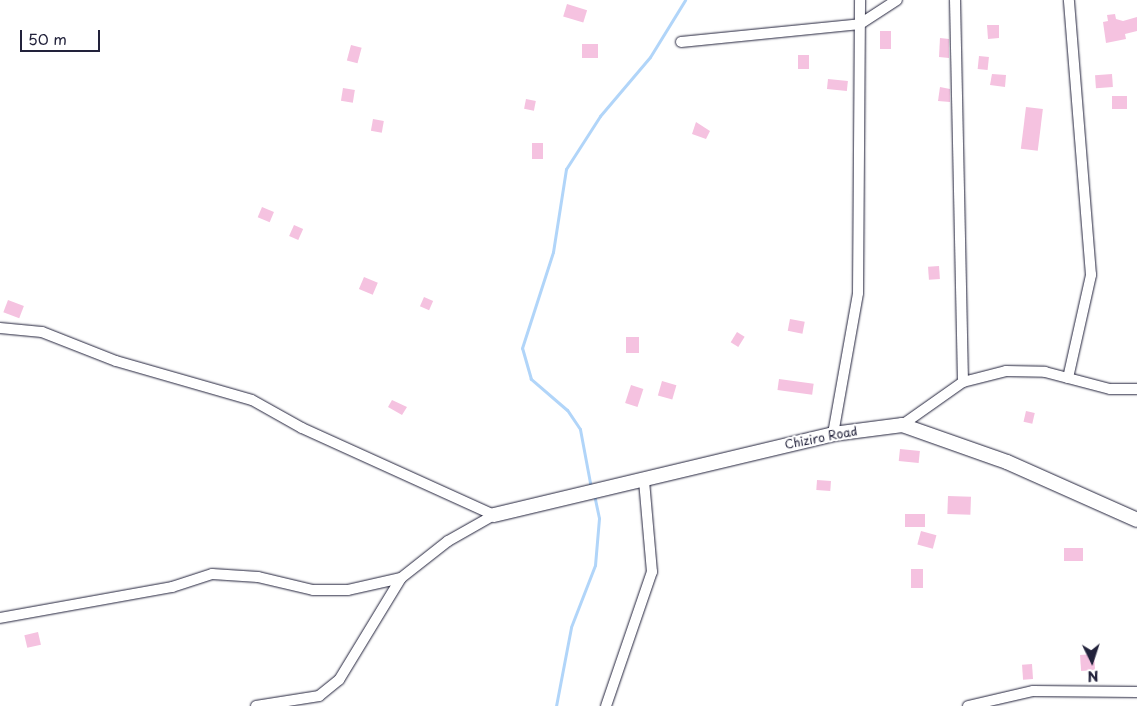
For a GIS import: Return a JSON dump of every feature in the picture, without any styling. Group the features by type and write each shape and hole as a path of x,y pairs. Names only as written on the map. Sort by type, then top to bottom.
{"street":[{"path":"833,434 858,293 860,0"},
{"path":"681,42 860,24 897,0"},
{"path":"954,0 963,382"},
{"path":"1068,378 1091,275 1069,0"},
{"path":"0,328 42,332 116,361 252,400 302,428 494,515"},
{"path":"902,425 963,382 1006,371 1068,378 1110,389 1137,389"},
{"name":"Chiziro Road","path":"494,515 644,482 833,434 902,425 1007,462 1137,520"},
{"path":"606,706 652,572 644,482"},
{"path":"256,706 318,696 339,680 401,578 448,541 494,515"},
{"path":"0,618 172,587 212,574 258,577 313,590 348,590 401,578"},
{"path":"968,706 1033,691 1137,692"}],"building":[{"path":"567,4 587,10 583,23 563,16"},
{"path":"1115,14 1116,19 1123,21 1137,17 1137,31 1125,34 1126,39 1106,43 1103,22 1108,21 1107,15"},
{"path":"987,25 999,25 999,38 988,39"},
{"path":"880,31 891,31 891,49 880,49"},
{"path":"940,38 949,39 949,58 939,57"},
{"path":"582,44 598,44 598,58 582,58"},
{"path":"351,45 362,48 357,63 347,60"},
{"path":"798,55 809,55 809,69 798,69"},
{"path":"979,56 989,57 988,70 978,69"},
{"path":"992,74 1006,75 1005,87 990,85"},
{"path":"1112,74 1113,87 1096,88 1095,75"},
{"path":"828,79 848,81 847,91 827,89"},
{"path":"940,87 950,89 950,102 938,101"},
{"path":"343,88 355,90 353,103 341,101"},
{"path":"1112,96 1127,96 1127,109 1112,109"},
{"path":"526,99 536,101 534,111 524,109"},
{"path":"1026,107 1043,109 1038,151 1021,149"},
{"path":"373,119 384,121 382,133 371,131"},
{"path":"696,122 710,131 706,139 692,134"},
{"path":"532,143 543,143 543,159 532,159"},
{"path":"262,207 274,212 270,222 258,217"},
{"path":"294,225 303,229 298,240 289,236"},
{"path":"939,266 940,279 929,280 928,267"},
{"path":"364,277 378,283 373,295 359,289"},
{"path":"424,297 433,301 429,310 420,306"},
{"path":"8,300 24,306 19,318 3,312"},
{"path":"790,319 805,322 802,334 788,331"},
{"path":"737,332 745,337 738,347 731,342"},
{"path":"626,337 639,337 639,353 626,353"},
{"path":"779,379 814,384 812,395 777,390"},
{"path":"662,381 676,385 672,400 658,395"},
{"path":"631,385 643,389 637,407 625,403"},
{"path":"392,400 407,407 402,415 388,407"},
{"path":"1026,411 1035,413 1032,424 1024,422"},
{"path":"900,449 920,451 919,463 899,461"},
{"path":"817,480 831,481 830,491 816,490"},
{"path":"948,496 971,497 970,515 947,514"},
{"path":"905,514 925,514 925,527 905,527"},
{"path":"921,531 936,535 933,549 917,545"},
{"path":"1064,548 1083,548 1083,561 1064,561"},
{"path":"911,569 923,569 923,588 911,588"},
{"path":"38,632 41,645 27,648 24,635"},
{"path":"1094,654 1095,670 1081,671 1080,655"},
{"path":"1032,664 1033,679 1023,680 1022,665"}],"waterway":[{"path":"591,488 580,429 567,410 531,379 522,348 553,252 566,169 600,116 650,57 685,0"},
{"path":"556,706 571,627 595,565 599,518 594,494"}]}
